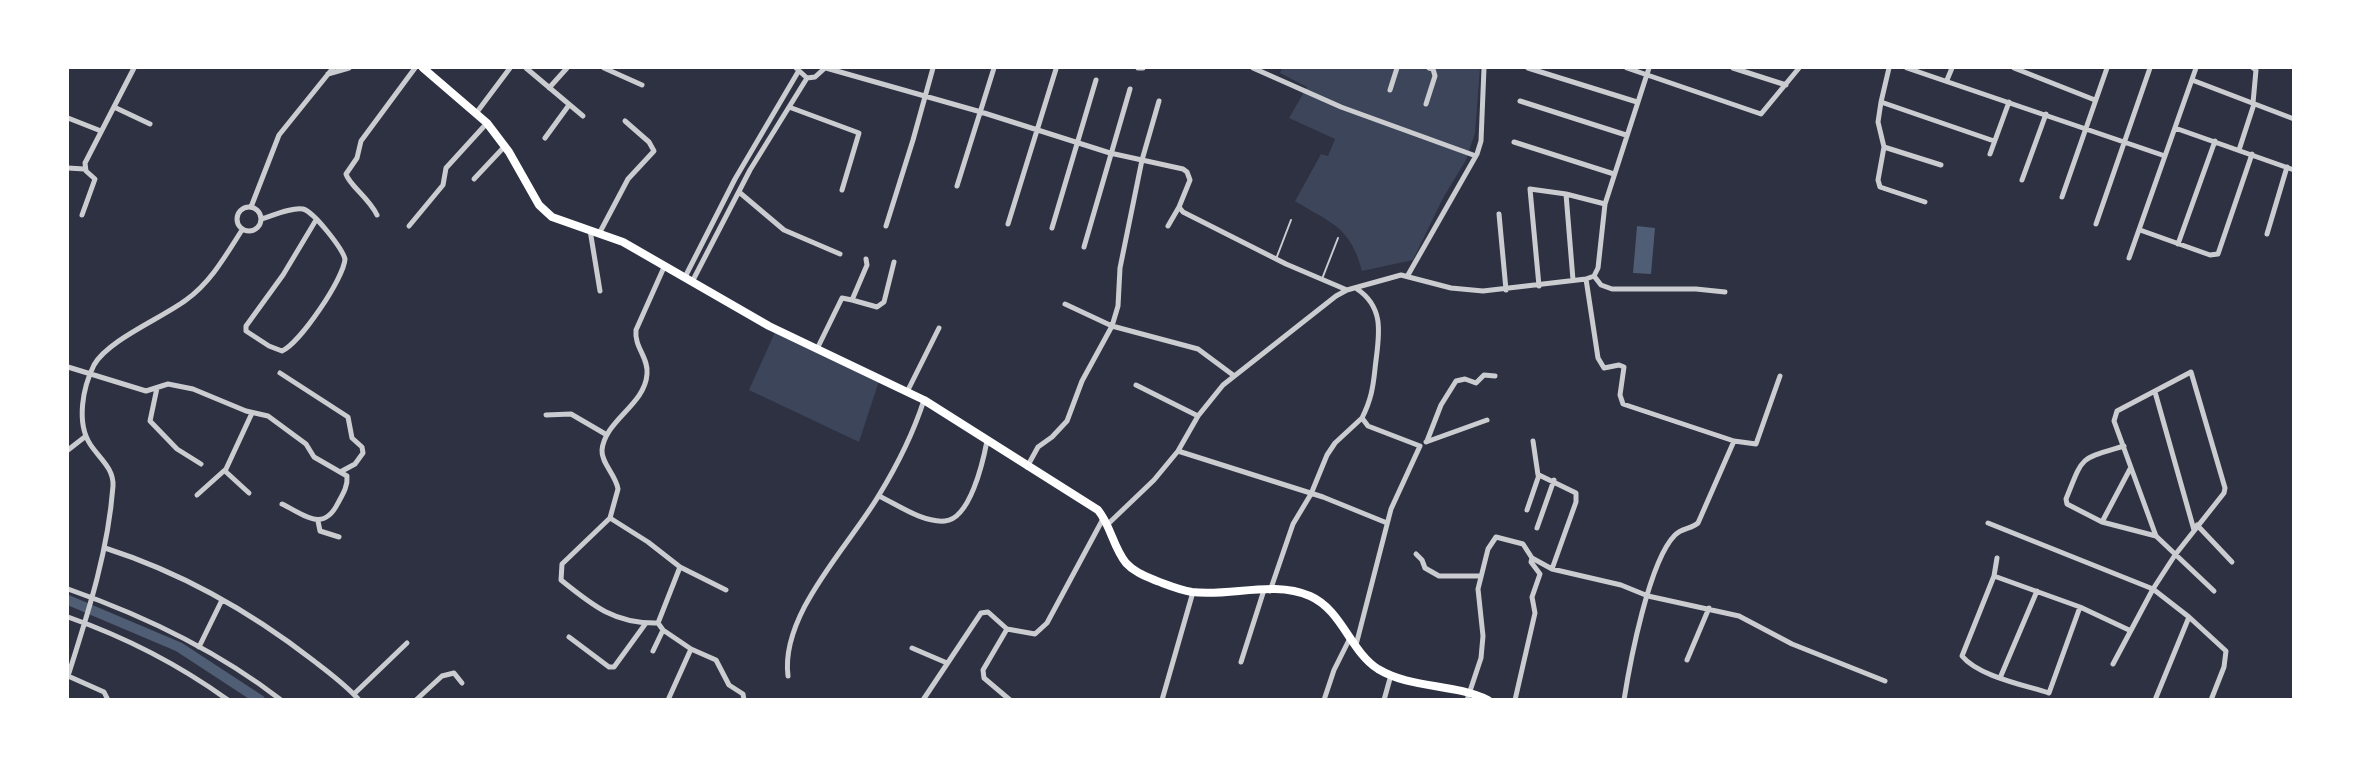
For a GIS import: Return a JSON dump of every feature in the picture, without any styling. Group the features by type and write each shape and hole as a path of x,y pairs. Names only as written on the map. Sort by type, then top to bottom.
{"main road":[{"path":"423,68 488,123 505,146 544,211 558,220 600,232 665,265 769,326 924,400 1092,506 1106,521 1120,554 1133,570 1174,588 1193,592 1267,590 1295,592 1319,601 1377,668 1391,675 1468,696 1488,699"}],"street":[{"path":"84,169 101,130 134,68"},
{"path":"251,207 279,135 333,68"},
{"path":"327,74 349,68"},
{"path":"376,215 368,198 349,181 346,174 357,158 361,141 415,68"},
{"path":"477,112 510,68"},
{"path":"526,68 583,116"},
{"path":"549,88 567,68"},
{"path":"604,68 642,85"},
{"path":"688,280 735,178 797,70 807,78 815,77 826,68 1038,129 1110,153 1188,172 1190,180 1168,226"},
{"path":"886,226 933,68"},
{"path":"957,186 994,68"},
{"path":"1138,68 1143,68"},
{"path":"1253,68 1341,107 1476,156"},
{"path":"1390,90 1397,68"},
{"path":"1426,105 1435,76 1433,69 1429,68"},
{"path":"1408,275 1476,156 1482,141 1484,68"},
{"path":"1528,68 1637,102"},
{"path":"1627,68 1761,114 1799,68"},
{"path":"1179,207 1276,259 1347,290 1378,283 1394,275 1408,275 1465,290 1506,290 1586,279 1594,276 1598,268 1605,204 1648,68"},
{"path":"1734,68 1786,86"},
{"path":"1889,68 1878,122 1884,147 1878,180 1880,187 1925,202"},
{"path":"1907,68 2165,156"},
{"path":"1947,80 1952,68"},
{"path":"2014,68 2095,100"},
{"path":"2062,196 2107,68"},
{"path":"2096,224 2150,68"},
{"path":"2129,258 2196,68"},
{"path":"2239,150 2254,104 2256,70 2253,68"},
{"path":"1008,224 1056,69"},
{"path":"688,280 807,78"},
{"path":"1052,228 1096,80"},
{"path":"2192,80 2294,118"},
{"path":"1084,247 1130,89"},
{"path":"1027,467 1038,447 1052,437 1067,420 1082,381 1112,326 1118,306 1120,268 1142,160 1159,101"},
{"path":"1520,101 1626,135"},
{"path":"1881,102 1994,141"},
{"path":"1990,154 2009,102"},
{"path":"545,138 570,105"},
{"path":"114,107 150,124"},
{"path":"789,107 859,133 842,190"},
{"path":"2022,180 2046,114"},
{"path":"68,118 101,130"},
{"path":"600,232 628,179 654,150 649,142 625,121"},
{"path":"409,226 443,185 446,168 488,123"},
{"path":"2175,128 2290,169 2267,234"},
{"path":"2178,244 2215,141"},
{"path":"1514,142 1614,174"},
{"path":"474,179 505,146"},
{"path":"1884,147 1941,165"},
{"path":"2140,230 2210,255 2217,254 2252,154"},
{"path":"68,168 84,169 95,178 82,215"},
{"path":"1539,286 1530,189 1566,194 1605,204"},
{"path":"739,192 784,230 840,254"},
{"path":"1566,194 1573,280"},
{"path":"261,219 258,211 251,207 243,208 237,215 237,223 243,230 255,230 261,219 301,209 316,220 340,248 344,266 319,308 290,347 282,351 247,333 248,322 282,275 316,220"},
{"path":"1499,214 1506,290"},
{"path":"108,699 104,692 68,676 93,600 105,548 113,478 109,468 86,436 82,419 91,373 99,358 113,347 155,322 205,284 243,230"},
{"path":"590,230 600,291"},
{"path":"852,300 867,265 866,259"},
{"path":"817,349 842,298 877,307 882,305 894,262"},
{"path":"658,623 620,619 598,610 561,580 562,564 610,518 618,489 602,452 607,435 644,387 647,367 635,340 636,330 665,265"},
{"path":"1594,276 1601,285 1612,289 1696,289 1725,292"},
{"path":"1586,279 1598,358 1604,368 1619,365 1624,367 1620,396 1623,404 1734,441 1756,444 1780,376"},
{"path":"1241,662 1293,524 1311,494 1327,455 1335,443 1362,418 1375,385 1380,338 1379,318 1365,294 1359,289"},
{"path":"922,699 977,617 985,612 994,615 1007,629 1035,634 1047,622 1106,521 1154,480 1178,452 1198,416 1233,375 1347,290"},
{"path":"1065,304 1112,326 1198,349 1233,375"},
{"path":"907,392 939,328"},
{"path":"68,367 146,391 168,384 193,389 252,413 271,417 306,444 317,459 342,471 348,479 344,493 331,516 318,520 282,504"},
{"path":"280,373 348,417 352,438 360,444 363,453 355,464 342,471"},
{"path":"2113,664 2129,630 2175,555 2224,493 2225,488 2193,374 2176,378 2155,392 2117,411 2115,416 2130,469 2156,536 2175,555 2214,591"},
{"path":"1427,441 1441,405 1456,381 1465,380 1476,383 1484,375 1495,376"},
{"path":"1136,385 1198,416"},
{"path":"157,388 150,421 177,449 201,464"},
{"path":"2155,392 2196,528 2232,562"},
{"path":"788,676 791,642 804,611 827,568 879,496 909,442 924,400"},
{"path":"197,495 225,471 252,413"},
{"path":"546,415 571,414 607,435"},
{"path":"1362,418 1368,426 1420,446"},
{"path":"1324,699 1334,670 1353,642 1387,522 1420,446 1427,441 1487,420"},
{"path":"68,450 86,436"},
{"path":"879,496 912,513 941,521 950,520 957,516 968,501 983,464 987,441"},
{"path":"1527,510 1538,475 1533,441"},
{"path":"1624,699 1630,662 1648,596 1668,543 1684,528 1692,528 1698,523 1734,441"},
{"path":"2124,446 2083,460 2067,499 2072,507 2102,522 2156,536"},
{"path":"1178,452 1311,494 1387,522"},
{"path":"2102,522 2130,469"},
{"path":"225,471 249,493"},
{"path":"1538,475 1554,480 1576,494 1577,497 1552,569"},
{"path":"1537,528 1554,480"},
{"path":"610,518 648,542 680,567 726,590"},
{"path":"318,520 320,531 339,537"},
{"path":"1988,523 2153,589 2189,617 2226,651 2224,667 2211,699"},
{"path":"1468,696 1481,658 1483,636 1478,599 1481,576 1488,549 1496,537 1523,544 1532,558 1552,569 1621,585 1648,596 1745,618 1757,628 1792,644 1884,681"},
{"path":"105,548 171,573 222,600 294,646 359,699"},
{"path":"1416,554 1422,560 1425,568 1437,575 1481,576"},
{"path":"1515,699 1535,613 1532,597 1540,574 1531,562 1532,558"},
{"path":"1997,558 1994,576 1962,656 1968,663 2000,678 2049,693 2080,607"},
{"path":"658,623 680,567"},
{"path":"1994,576 2080,607 2129,630"},
{"path":"68,589 199,647 281,699"},
{"path":"2000,678 2037,591"},
{"path":"1162,699 1193,592"},
{"path":"199,647 222,600"},
{"path":"1688,660 1709,608"},
{"path":"68,617 85,621 174,664 228,699"},
{"path":"2155,699 2189,617"},
{"path":"569,636 609,667 614,667 646,623"},
{"path":"658,623 663,630 691,649 716,660 729,685 743,694 744,699"},
{"path":"1007,629 983,670 984,678 1010,699"},
{"path":"653,651 663,630"},
{"path":"354,694 406,643"},
{"path":"912,648 947,663"},
{"path":"668,699 691,649"},
{"path":"416,699 445,674 454,673 462,683"},
{"path":"1384,699 1391,675"}],"lane":[{"path":"1276,259 1291,220"},
{"path":"1322,279 1338,238"}],"shaded area":[{"path":"1282,68 1480,68 1475,133 1466,160 1443,198 1413,260 1362,271 1352,244 1345,235 1329,221 1295,201 1321,154 1328,156 1335,139 1289,118 1307,87 1280,73"},
{"path":"1637,226 1655,228 1651,274 1633,273"},
{"path":"776,330 880,378 859,442 749,390"}],"waterway":[{"path":"68,600 179,647 260,700"}]}
